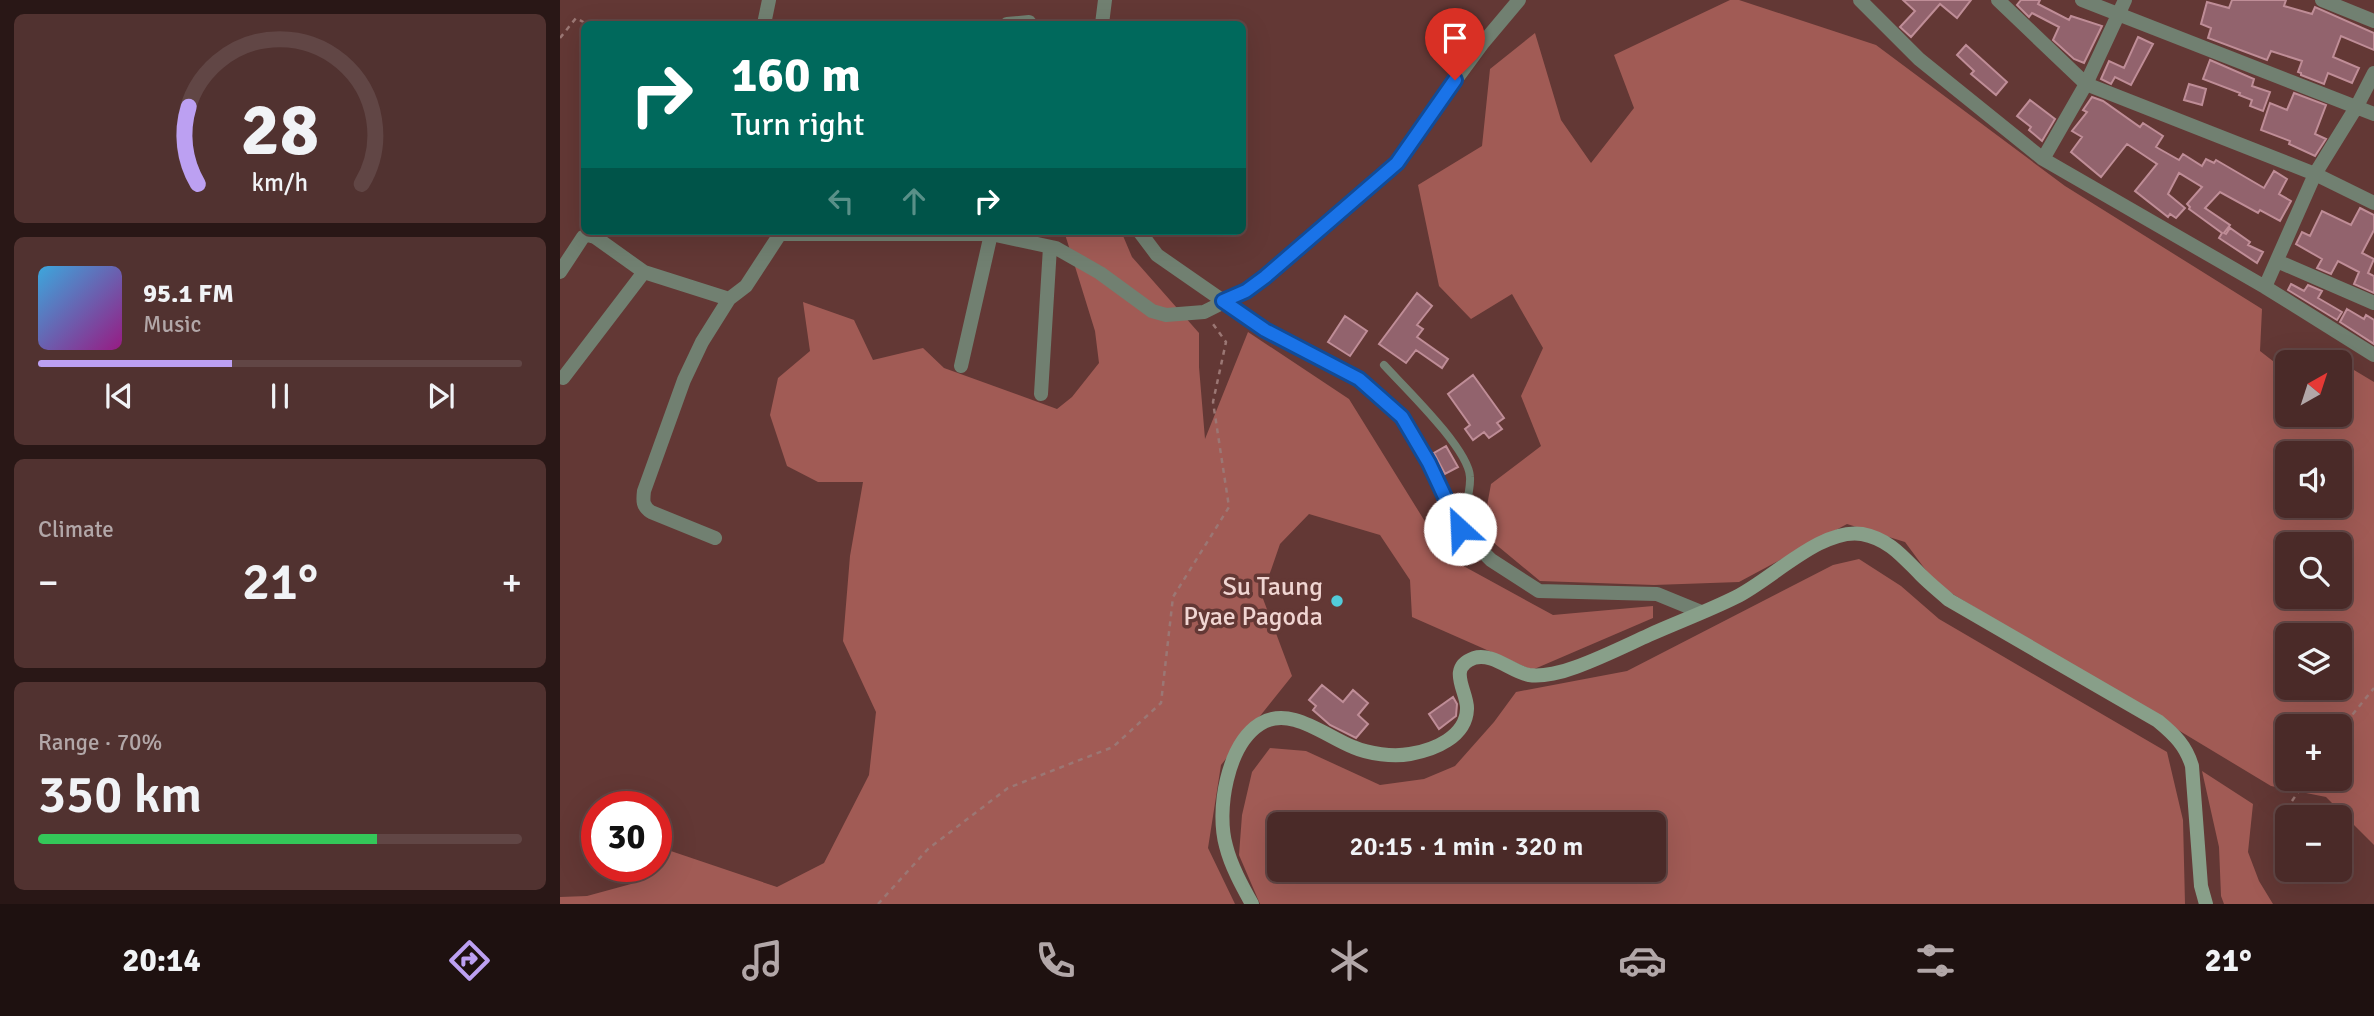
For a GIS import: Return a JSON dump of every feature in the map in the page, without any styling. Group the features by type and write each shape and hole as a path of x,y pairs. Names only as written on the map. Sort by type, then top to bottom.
{"main road":[{"path":"1252,904 1225,845 1222,815 1225,786 1233,763 1244,741 1260,724 1277,718 1294,718 1356,749 1384,755 1410,755 1446,743 1462,726 1468,706 1460,685 1460,673 1465,664 1475,657 1485,658 1529,675 1574,668 1738,596 1811,549 1837,536 1859,533 1880,538 1898,551 1949,600 2158,721 2175,734 2187,748 2193,766 2201,886 2206,904"}],"street":[{"path":"765,21 769,0"},
{"path":"1102,21 1105,0"},
{"path":"996,235 1050,247 1100,273 1152,311 1166,314 1204,312 1246,291 1265,277 1397,163 1482,44 1519,0"},
{"path":"1860,0 1919,59 2043,159 2265,287 2374,355"},
{"path":"1998,0 2085,84 2315,174 2374,203"},
{"path":"2082,0 2374,114"},
{"path":"2043,159 2085,84 2125,0"},
{"path":"2322,0 2374,21"},
{"path":"2265,287 2315,174 2374,73"},
{"path":"560,272 586,235"},
{"path":"590,235 644,272 729,299"},
{"path":"715,538 646,509 643,502 644,491 684,380 702,342 729,299 746,286 777,235"},
{"path":"961,366 991,235"},
{"path":"1142,235 1157,255 1265,330 1359,379 1402,417 1429,463 1460,529 1491,560 1539,591 1657,594 1701,612"},
{"path":"1041,394 1050,247"},
{"path":"2277,261 2374,303"},
{"path":"563,378 644,272"}],"lane":[{"path":"1384,365 1431,415 1468,464 1471,479 1460,529"}],"path":[{"path":"560,38 576,18 582,21"},
{"path":"878,904 928,849 1007,788 1113,747 1161,703 1173,597 1229,507 1213,402 1226,342 1204,312"},
{"path":"2352,715 2374,688"},
{"path":"2292,801 2298,791"}],"shaded area":[{"path":"1730,0 1739,0 1876,45 2065,186 2262,309 2260,351 2275,363 2275,427 2352,427 2352,369 2374,382 2374,845 2352,823 2352,805 2334,805 2326,797 2296,791 2352,791 2352,714 2275,714 2275,787 2271,786 1936,584 1905,542 1847,524 1739,582 1654,585 1540,581 1482,533 1491,484 1541,446 1521,396 1543,348 1512,294 1471,319 1439,286 1418,185 1482,146 1490,69 1535,33 1561,120 1591,163 1634,108 1614,55"},
{"path":"1065,235 1123,235 1132,257 1199,333 1205,439 1248,332 1349,399 1447,557 1553,615 1653,606 1653,618 1532,670 1412,617 1410,580 1380,535 1309,514 1280,544 1262,596 1292,676 1221,765 1208,848 1235,904 560,904 560,897 587,896 631,884 630,882 672,882 672,851 777,887 824,863 869,775 876,712 843,641 850,556 863,482 818,482 787,466 770,415 778,378 810,351 803,302 854,320 873,360 923,348 944,368 1057,409 1072,397 1099,363 1095,331"},
{"path":"1859,559 1901,586 1939,619 2167,752 2183,820 2185,904 1260,904 1239,855 1242,815 1252,772 1270,748 1306,751 1380,785 1424,779 1455,766 1494,722 1516,692 1627,671 1833,565"},
{"path":"2202,771 2253,804 2248,852 2259,881 2273,904 2224,904 2221,896 2219,847"}],"building":[{"path":"1903,0 1971,0 1957,18 1940,4 1911,37 1900,27 1915,11"},
{"path":"2021,0 2040,0 2038,4 2069,20 2071,16 2102,26 2084,63 2074,59 2053,40 2059,27 2032,13 2029,17 2017,5"},
{"path":"2232,0 2286,0 2284,6 2312,14 2315,7 2374,33 2374,50 2341,36 2333,57 2359,68 2352,83 2328,73 2324,84 2298,72 2302,61 2271,51 2267,60 2208,38 2211,28 2201,24 2207,2 2229,8"},
{"path":"2138,37 2153,44 2131,85 2115,77 2111,84 2101,79 2109,61 2124,68"},
{"path":"1966,45 2007,82 1996,95 1971,74 1974,71 1957,55"},
{"path":"2210,60 2254,79 2252,86 2270,92 2263,111 2250,106 2252,100 2239,95 2240,93 2203,79"},
{"path":"2189,84 2206,89 2202,105 2184,100"},
{"path":"2294,93 2326,105 2315,134 2326,139 2315,156 2289,144 2290,141 2261,130 2270,103 2287,110"},
{"path":"2092,97 2103,101 2140,127 2143,123 2163,136 2156,147 2179,160 2183,154 2202,166 2206,159 2214,163 2216,160 2264,188 2274,171 2287,179 2279,194 2291,201 2280,221 2260,210 2258,213 2220,192 2205,208 2230,225 2224,233 2230,228 2250,242 2248,245 2263,252 2257,263 2219,238 2222,233 2189,209 2187,204 2202,187 2179,173 2168,194 2185,208 2176,218 2170,214 2168,217 2135,191 2157,164 2127,144 2101,177 2071,152 2082,137 2072,131 2087,112 2083,110"},
{"path":"2030,100 2055,119 2042,141 2029,130 2031,127 2017,116"},
{"path":"2360,208 2374,215 2374,230 2362,253 2374,259 2368,273 2374,276 2374,293 2354,284 2359,272 2338,261 2331,274 2317,268 2322,259 2296,244 2302,232 2310,236 2322,211 2351,225"},
{"path":"2291,284 2304,291 2308,285 2322,291 2318,298 2342,312 2337,320 2288,290"},
{"path":"1417,293 1432,306 1417,325 1423,329 1417,337 1448,359 1442,368 1416,350 1406,363 1379,344"},
{"path":"2347,309 2364,319 2366,315 2374,320 2374,344 2340,322"},
{"path":"1345,316 1367,331 1350,356 1328,342"},
{"path":"1473,375 1504,418 1497,423 1502,429 1489,438 1484,432 1473,440 1465,429 1470,425 1448,394"},
{"path":"1446,446 1458,467 1445,474 1434,453"},
{"path":"1322,685 1343,702 1353,690 1368,703 1358,715 1368,724 1356,738 1330,725 1313,710 1316,706 1309,700"},
{"path":"1453,697 1457,704 1456,716 1439,729 1429,714"}],"place":[{"name":"Su Taung Pyae Pagoda","path":"1337,601"}],"route":[{"path":"1455,80 1397,163 1265,277 1246,291 1223,301 1265,330 1359,379 1402,417 1429,463 1460,529"}]}
